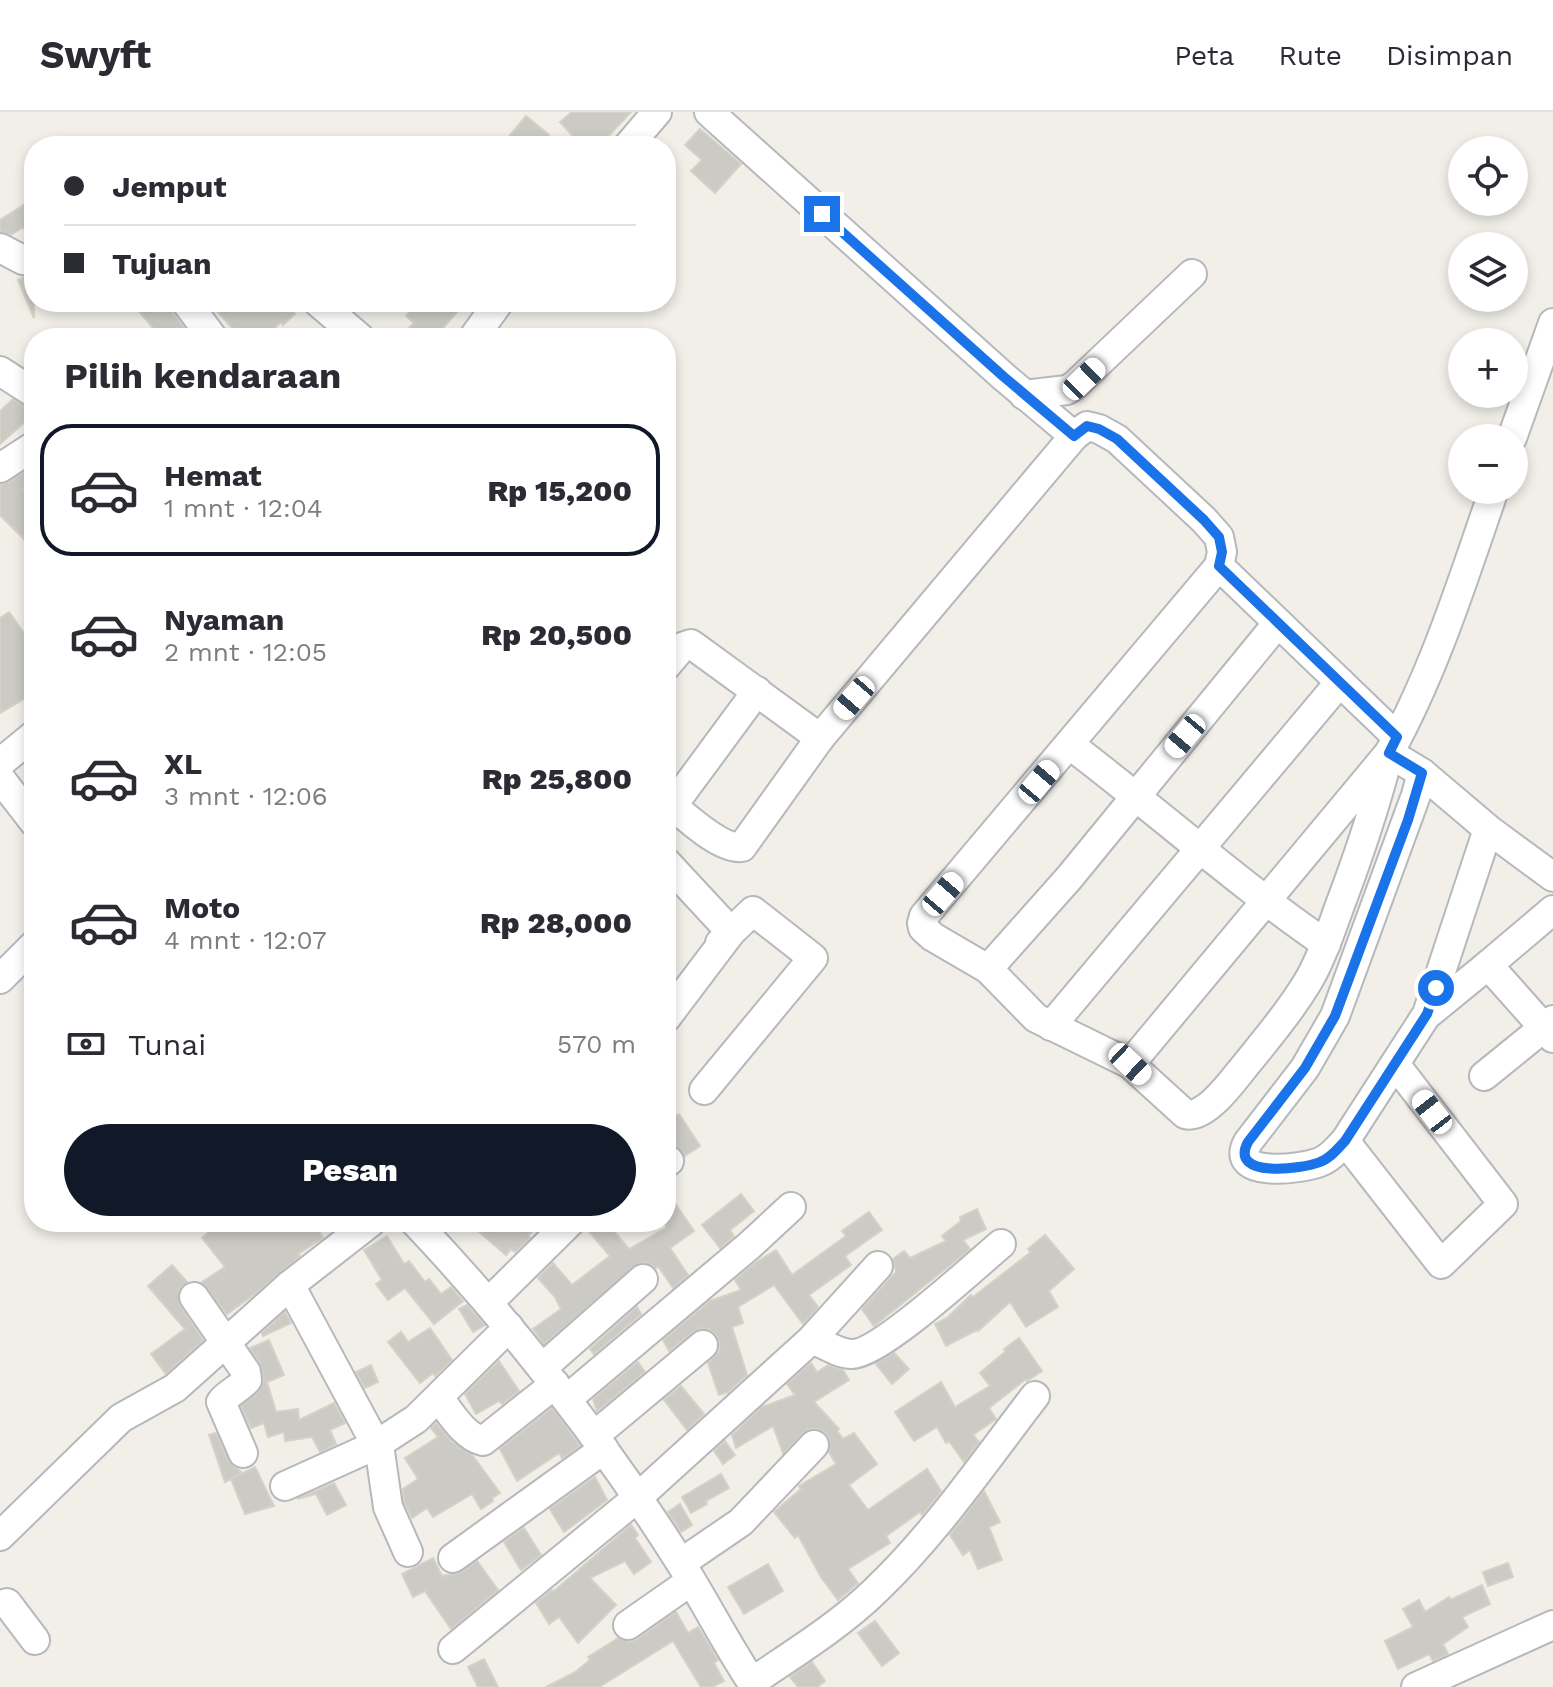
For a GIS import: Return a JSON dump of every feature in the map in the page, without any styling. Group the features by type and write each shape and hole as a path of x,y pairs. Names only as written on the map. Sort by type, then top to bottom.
{"street":[{"path":"637,136 657,112"},
{"path":"709,112 1024,395 1074,436"},
{"path":"0,248 24,260"},
{"path":"1024,395 1067,390 1075,385 1192,274"},
{"path":"330,312 348,328"},
{"path":"1517,424 1553,323"},
{"path":"0,371 24,387"},
{"path":"676,808 707,833 732,848 742,847 820,738 1074,436 1087,426 1117,439 1212,528 1219,537 1222,552 1219,566 924,916 922,923 928,933 988,969 1036,1018 1130,1064 1185,1114 1192,1117 1201,1114 1229,1086 1293,1005 1326,944 1377,801 1401,755 1417,698 1444,634 1489,504"},
{"path":"0,468 24,452"},
{"path":"1219,566 1340,682 1401,755 1488,829 1553,877"},
{"path":"988,969 1069,878 1277,624"},
{"path":"676,654 682,647 691,644 820,738"},
{"path":"1051,1026 1340,682"},
{"path":"676,793 757,691"},
{"path":"0,763 24,743"},
{"path":"1070,745 1137,795 1266,903 1326,944"},
{"path":"1130,1064 1266,903 1401,755"},
{"path":"1401,755 1407,823 1335,1016 1305,1068 1243,1151 1243,1158 1254,1166 1267,1169 1319,1163 1330,1157 1345,1141 1427,1014 1488,829"},
{"path":"0,778 24,809"},
{"path":"676,885 731,932"},
{"path":"1427,1014 1553,910"},
{"path":"676,987 753,911 813,958 704,1090"},
{"path":"676,1005 731,932"},
{"path":"0,979 24,955"},
{"path":"1484,1076 1550,1029 1488,965"},
{"path":"1345,1141 1441,1264 1503,1204 1395,1064"},
{"path":"439,1398 461,1426 483,1441 555,1384 750,1245 791,1207"},
{"path":"0,1536 121,1418 175,1388 225,1340 358,1232"},
{"path":"424,1232 509,1327 599,1443 686,1572 753,1685 873,1593 944,1514 1035,1396"},
{"path":"488,1303 560,1232"},
{"path":"812,1339 845,1354 860,1354 889,1336 1001,1244"},
{"path":"453,1649 637,1498 812,1339 878,1266"},
{"path":"555,1384 643,1279"},
{"path":"290,1285 376,1445 383,1461 384,1493 388,1507 408,1552"},
{"path":"194,1297 246,1372 247,1380 243,1385 226,1395 221,1402 243,1453"},
{"path":"285,1486 376,1445 416,1419 509,1327"},
{"path":"453,1558 599,1443 703,1345"},
{"path":"628,1625 741,1522 814,1445"},
{"path":"2,1602 35,1640"},
{"path":"1416,1687 1553,1625"}],"building":[{"path":"572,112 631,112 608,136 573,136 560,122"},
{"path":"526,116 549,135 548,136 509,136"},
{"path":"700,129 741,164 715,193 691,171 702,160 685,145"},
{"path":"24,205 24,229 11,235 0,231 0,220"},
{"path":"24,277 24,294 18,280"},
{"path":"140,312 172,312 184,328 153,328"},
{"path":"218,312 295,314 275,328 232,328"},
{"path":"409,312 457,312 443,328 409,328 414,323 406,316"},
{"path":"13,399 24,407 24,423 0,444 0,411"},
{"path":"24,472 24,539 0,515 0,485"},
{"path":"9,612 24,633 24,699 0,713 0,618"},
{"path":"679,1114 700,1146 685,1156 676,1145 676,1116"},
{"path":"741,1194 754,1211 730,1230 734,1236 720,1248 702,1225"},
{"path":"676,1205 694,1231 670,1248 688,1275 673,1288 658,1266 639,1263 544,1344 533,1329 561,1309 538,1278 553,1263 572,1285 610,1256 589,1232 615,1232 629,1249 659,1232 676,1232"},
{"path":"977,1209 986,1229 963,1240 970,1249 874,1326 862,1309 896,1272 893,1259 904,1251 910,1258 946,1241 942,1236 961,1221 960,1217"},
{"path":"869,1212 882,1230 845,1256 851,1265 809,1295 818,1307 803,1324 774,1285 738,1307 743,1323 732,1327 747,1375 728,1392 719,1395 708,1363 719,1352 720,1343 710,1329 701,1328 693,1332 669,1351 663,1340 710,1301 741,1290 735,1280 755,1263 776,1250 792,1275 846,1236 842,1231"},
{"path":"209,1232 319,1232 323,1238 298,1254 300,1256 227,1314 202,1282 225,1267 202,1238"},
{"path":"479,1232 532,1232 528,1235 530,1238 515,1252 511,1249 506,1255"},
{"path":"1045,1235 1074,1269 1049,1291 1058,1307 1026,1327 1010,1302 978,1331 946,1346 935,1324 1031,1252 1028,1249"},
{"path":"387,1236 404,1264 409,1261 425,1282 429,1279 441,1294 451,1287 463,1301 434,1324 405,1288 388,1300 376,1284 382,1280 364,1250"},
{"path":"172,1265 187,1282 178,1290 180,1306 203,1340 166,1374 151,1354 185,1329 148,1286"},
{"path":"467,1305 485,1325 473,1332 459,1309"},
{"path":"637,1307 641,1314 594,1354 590,1349"},
{"path":"285,1312 291,1323 263,1336 262,1333"},
{"path":"430,1328 452,1360 435,1376 433,1373 420,1383 388,1342 401,1332 408,1342"},
{"path":"1019,1338 1042,1371 1026,1379 989,1408 996,1419 973,1435 979,1442 964,1462 949,1441 946,1443 937,1427 914,1441 895,1412 941,1382 955,1407 990,1386 980,1373"},
{"path":"269,1340 284,1375 267,1382 276,1412 298,1409 299,1420 334,1403 345,1423 330,1430 336,1444 320,1452 312,1437 285,1441 284,1432 268,1437 264,1423 251,1428 241,1406 259,1392 264,1379 260,1363 250,1348"},
{"path":"894,1353 909,1369 892,1384 876,1364"},
{"path":"499,1361 519,1391 502,1404 499,1401 476,1414 465,1394"},
{"path":"638,1362 645,1372 597,1411 593,1399"},
{"path":"811,1363 817,1372 828,1365 843,1370 849,1380 814,1402 839,1429 837,1431 843,1439 854,1433 877,1464 849,1485 868,1510 927,1469 941,1491 922,1515 920,1512 886,1536 890,1543 848,1569 858,1583 838,1600 821,1577 798,1535 795,1538 774,1512 801,1489 799,1486 836,1464 829,1452 830,1441 826,1433 808,1429 783,1453 773,1426 736,1448 732,1435 762,1407 795,1395 787,1384"},
{"path":"371,1365 378,1382 365,1388 356,1372"},
{"path":"681,1386 704,1414 687,1430 664,1400"},
{"path":"552,1408 580,1446 562,1458 559,1453 517,1481 500,1449"},
{"path":"436,1423 452,1442 473,1456 500,1493 481,1509 472,1494 433,1517 427,1508 412,1518 404,1502 403,1489 418,1479 405,1458 438,1437 431,1428"},
{"path":"216,1433 228,1460 242,1473 225,1482 209,1435"},
{"path":"725,1441 735,1455 723,1464 714,1451"},
{"path":"255,1467 274,1506 245,1514 231,1479"},
{"path":"721,1474 729,1488 691,1513 682,1497"},
{"path":"595,1477 607,1500 564,1532 550,1509"},
{"path":"334,1483 346,1505 327,1515 316,1494 297,1499"},
{"path":"984,1491 1000,1522 989,1527 1002,1560 978,1569 970,1550 963,1555 950,1535"},
{"path":"680,1504 692,1525 681,1532 668,1512"},
{"path":"631,1525 638,1535 635,1538 651,1562 634,1574 625,1561 590,1578 616,1605 578,1643 559,1617 549,1624 536,1603"},
{"path":"524,1528 541,1555 521,1570 504,1542"},
{"path":"433,1558 442,1576 462,1572 477,1561 498,1590 451,1629 425,1591 413,1597 402,1574"},
{"path":"1508,1563 1513,1577 1488,1586 1483,1572"},
{"path":"768,1564 783,1591 744,1614 728,1587"},
{"path":"1482,1585 1490,1604 1462,1617 1468,1627 1443,1644 1448,1654 1433,1661 1429,1654 1398,1669 1385,1641 1413,1627 1403,1609 1419,1600 1425,1612 1449,1597 1450,1600"},
{"path":"676,1612 688,1633 698,1627 718,1660 714,1663 724,1681 712,1687 701,1687 673,1641 599,1687 546,1687 574,1673 590,1660 588,1657 618,1638 629,1642 637,1639"},
{"path":"875,1621 899,1653 882,1666 858,1633"},
{"path":"484,1659 498,1687 478,1687 468,1667"},
{"path":"812,1662 825,1681 817,1687 798,1687 790,1677"}],"route":[{"path":"822,214 1074,436 1087,426 1117,439 1204,520 1219,537 1222,552 1219,566 1397,737 1389,753 1404,759 1422,773 1408,820 1335,1016 1305,1068 1248,1142 1243,1158 1254,1166 1267,1169 1319,1163 1330,1157 1345,1141 1427,1014 1436,988"}]}
